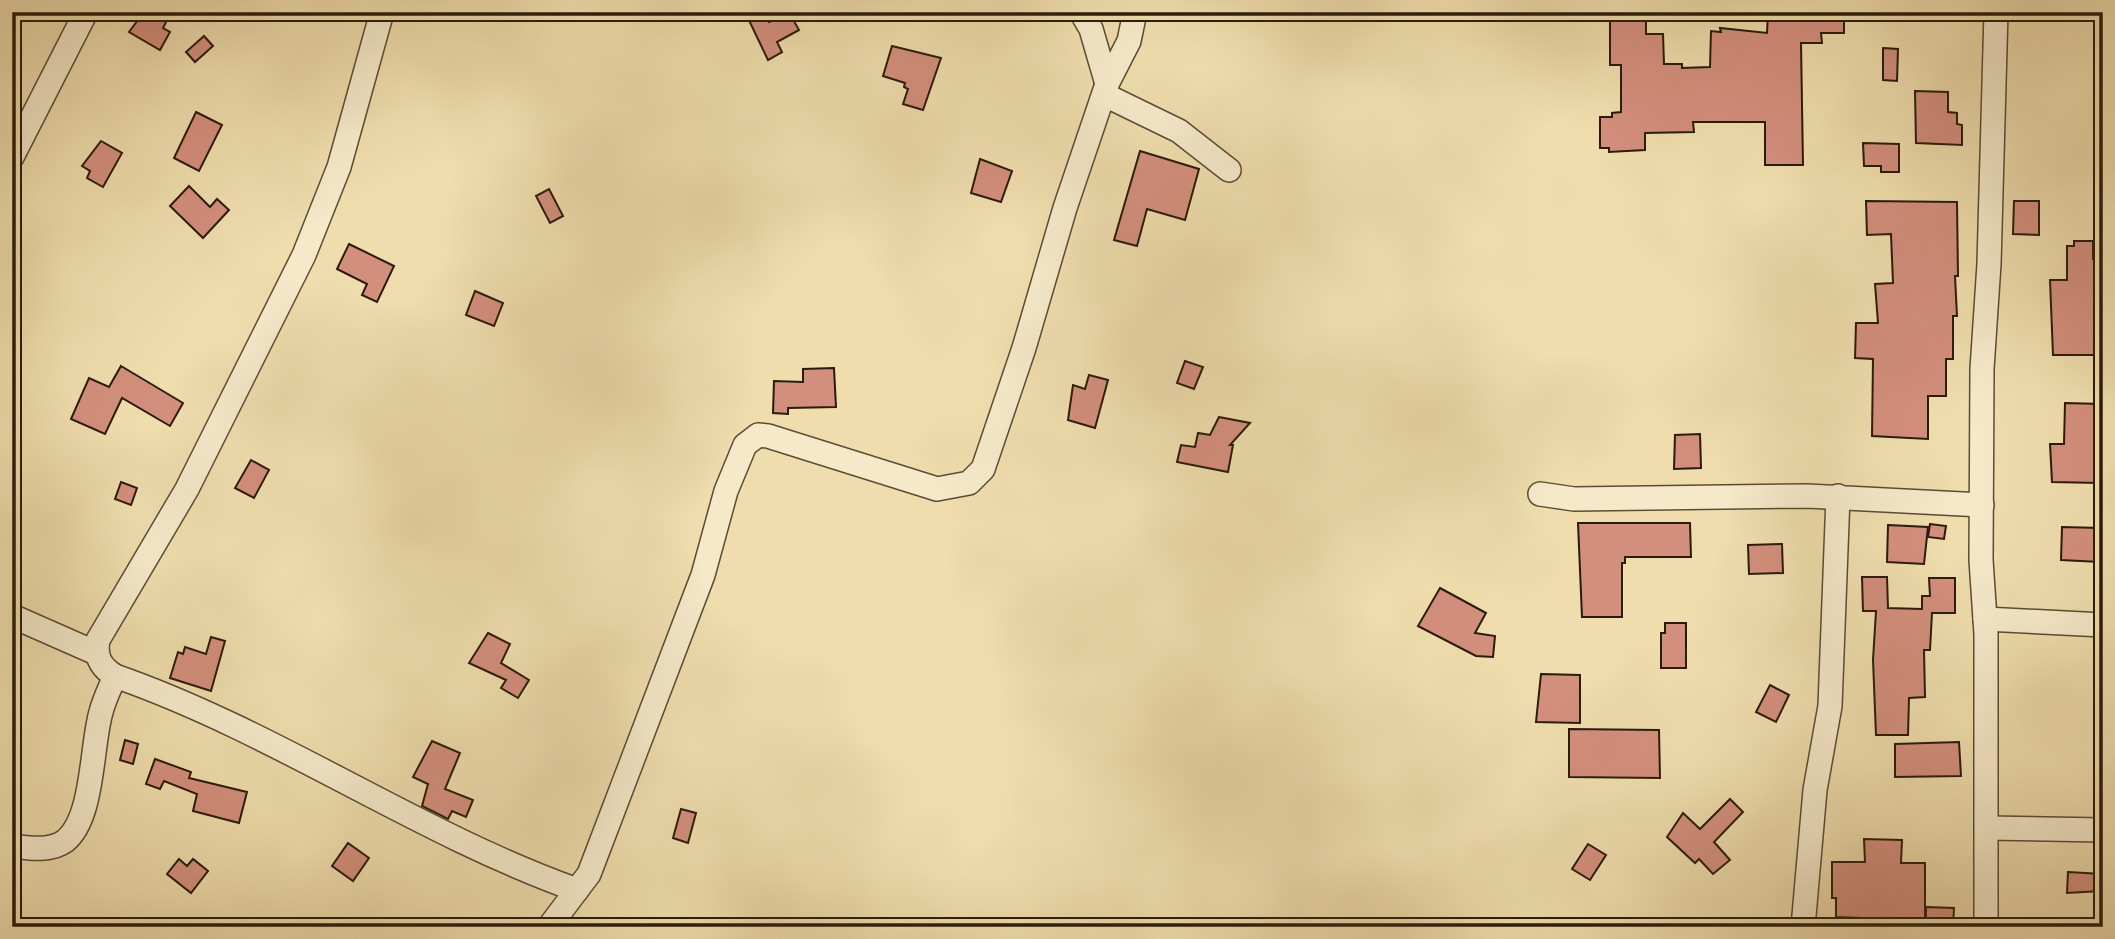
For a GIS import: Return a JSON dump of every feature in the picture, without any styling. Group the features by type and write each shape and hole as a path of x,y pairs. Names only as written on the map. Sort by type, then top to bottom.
{"street":[{"path":"12,157 86,12"},
{"path":"96,653 98,640 187,489 304,255 339,167 382,12"},
{"path":"1081,12 1091,29 1106,89 1179,131 1229,170"},
{"path":"549,927 589,874 703,575 726,491 745,445 758,435 768,436 937,489 969,483 983,469 1065,208 1106,89 1129,41 1135,12"},
{"path":"1986,927 1982,369 1989,264 1996,12"},
{"path":"1540,494 1574,499 1838,496 1982,505"},
{"path":"1803,927 1815,790 1830,706 1838,496"},
{"path":"12,616 96,653 106,670 115,676 208,712 503,862 577,890"},
{"path":"1985,619 2103,625"},
{"path":"12,846 52,847 64,841 77,827 85,799 101,711 115,676"},
{"path":"1987,828 2103,830"}],"building":[{"path":"144,12 171,12 163,28 170,32 160,50 129,32"},
{"path":"745,12 763,12 769,22 790,14 799,30 777,42 782,52 768,60"},
{"path":"1610,12 1646,12 1646,34 1663,34 1664,64 1682,64 1682,68 1710,67 1711,31 1721,32 1720,28 1767,33 1768,12 1844,12 1844,33 1821,33 1822,43 1801,43 1803,165 1765,165 1765,122 1693,122 1694,132 1645,133 1645,150 1609,152 1609,148 1600,148 1600,117 1612,117 1612,113 1621,112 1621,65 1610,65"},
{"path":"204,36 213,46 195,62 186,52"},
{"path":"892,46 941,58 923,110 903,104 908,89 904,87 905,83 883,76"},
{"path":"1883,48 1898,49 1897,81 1883,80"},
{"path":"1915,91 1948,92 1948,112 1957,113 1957,124 1962,125 1962,145 1916,143"},
{"path":"196,112 222,125 199,171 174,158"},
{"path":"101,141 122,153 103,187 87,178 90,171 82,166"},
{"path":"1863,143 1899,144 1899,172 1881,172 1881,166 1864,166"},
{"path":"1140,151 1199,169 1185,220 1147,209 1137,246 1114,240"},
{"path":"980,159 1012,171 1001,202 971,193"},
{"path":"189,186 210,207 217,199 229,210 203,238 170,206"},
{"path":"549,189 563,216 550,223 536,196"},
{"path":"1866,201 1957,202 1957,316 1953,316 1953,359 1946,359 1946,396 1928,396 1928,439 1872,436 1873,359 1855,358 1856,323 1878,323 1875,284 1893,283 1891,234 1867,235"},
{"path":"2014,201 2039,201 2039,235 2013,234"},
{"path":"2074,241 2093,241 2093,259 2101,259 2101,355 2053,355 2050,280 2067,280 2067,246 2074,246"},
{"path":"349,244 394,266 377,302 362,295 367,284 337,269"},
{"path":"475,291 503,303 494,326 466,315"},
{"path":"1185,361 1203,367 1194,389 1177,383"},
{"path":"121,366 183,403 170,426 122,398 105,434 71,419 89,378 109,387"},
{"path":"834,368 836,407 788,408 788,414 773,413 774,381 803,382 803,369"},
{"path":"1089,375 1108,380 1095,428 1068,420 1073,385 1085,389"},
{"path":"2065,403 2101,404 2100,483 2052,482 2050,444 2064,444"},
{"path":"1219,417 1250,423 1230,445 1233,445 1228,472 1177,462 1181,445 1195,447 1198,433 1210,435"},
{"path":"1700,434 1701,468 1674,469 1675,435"},
{"path":"251,460 269,470 254,498 235,488"},
{"path":"121,482 137,488 131,505 115,499"},
{"path":"1578,523 1690,523 1691,557 1625,557 1625,563 1622,563 1622,617 1582,617"},
{"path":"1930,524 1946,526 1944,539 1928,537"},
{"path":"1888,525 1928,527 1924,564 1887,562"},
{"path":"2062,527 2101,528 2100,562 2061,560"},
{"path":"1782,544 1783,573 1749,574 1748,545"},
{"path":"1862,577 1887,577 1888,608 1922,609 1922,596 1930,596 1929,578 1955,578 1955,613 1932,613 1930,650 1924,650 1925,697 1909,698 1908,735 1876,735 1873,660 1876,611 1863,611"},
{"path":"1440,588 1486,613 1475,633 1495,636 1493,657 1476,656 1418,626"},
{"path":"1665,623 1686,623 1686,668 1661,668 1661,633 1665,633"},
{"path":"488,633 510,644 501,663 529,680 518,698 501,688 506,680 469,663"},
{"path":"211,637 225,641 211,691 170,678 178,652 183,654 185,647 206,654"},
{"path":"1541,674 1580,675 1580,723 1536,722"},
{"path":"1770,685 1789,695 1776,722 1756,712"},
{"path":"1569,729 1659,730 1660,778 1569,777"},
{"path":"125,740 138,744 133,764 120,760"},
{"path":"432,741 460,753 445,789 473,800 466,817 452,811 448,819 422,806 428,784 413,777"},
{"path":"1959,742 1961,776 1895,777 1895,744"},
{"path":"155,759 191,772 189,778 247,792 239,823 193,811 197,794 164,781 160,789 146,784"},
{"path":"1730,799 1743,812 1714,842 1730,860 1713,874 1699,859 1695,863 1667,837 1683,813 1700,829"},
{"path":"681,809 696,813 688,843 673,838"},
{"path":"1864,839 1902,840 1901,863 1925,863 1925,919 1896,919 1895,927 1861,927 1861,918 1836,917 1836,898 1832,898 1832,862 1865,862"},
{"path":"348,843 369,858 353,881 332,866"},
{"path":"1588,844 1606,855 1590,880 1572,869"},
{"path":"179,859 187,866 193,859 208,871 191,893 167,874"},
{"path":"2068,872 2102,874 2101,891 2067,893"},
{"path":"1926,907 1954,908 1953,927 1926,927"}]}
